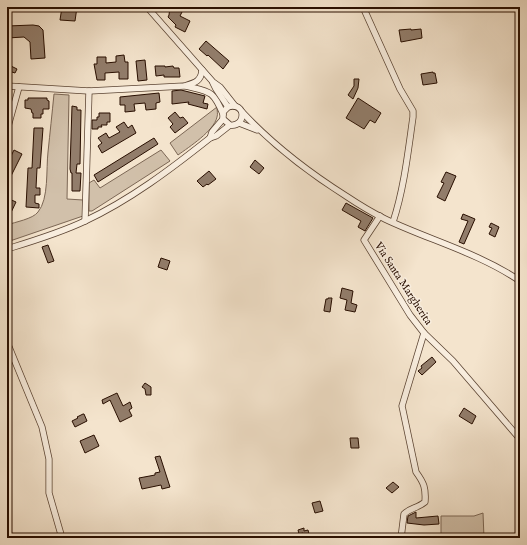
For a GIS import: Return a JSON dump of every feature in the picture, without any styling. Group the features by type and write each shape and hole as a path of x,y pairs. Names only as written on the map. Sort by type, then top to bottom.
{"street":[{"path":"147,7 202,70 220,87 235,106 238,107 260,131 296,162 324,182 380,216 498,267 520,281"},
{"path":"362,7 400,89 413,111 398,208 393,222"},
{"path":"7,86 89,91 184,86 197,82 200,79 202,70"},
{"path":"213,82 216,90 228,107"},
{"path":"184,86 206,91 214,96 217,99 223,117 230,125"},
{"path":"7,130 18,87"},
{"path":"85,221 89,91"},
{"path":"210,138 212,132 223,117 225,109 235,106"},
{"path":"7,249 61,231 85,221 130,196 177,165 210,138 216,136 230,125 233,126 239,123 242,112"},
{"path":"239,123 260,131"},
{"name":"Via Santa Margherita","path":"380,216 364,240 410,315 424,333 402,406 416,472 426,491 425,502 419,508 407,511 404,514 401,538"},
{"path":"424,333 453,361 520,439"},
{"path":"7,342 42,427 49,459 50,493 62,538"}],"shaded area":[{"path":"54,94 69,95 67,199 83,200 83,216 7,242 7,225 36,214 42,206 44,200"},
{"path":"217,107 217,117 211,128 178,155 170,143"},
{"path":"161,150 170,161 92,211 89,211 89,183 94,180 100,188"},
{"path":"483,513 484,538 436,538 441,533 441,516 474,516"}],"building":[{"path":"62,7 77,7 75,21 60,20"},
{"path":"170,7 179,7 179,10 183,10 180,16 190,21 185,32 175,27 176,25 168,17"},
{"path":"7,26 39,26 43,30 45,58 31,59 30,42 24,37 7,38"},
{"path":"421,29 422,38 401,42 399,30"},
{"path":"206,41 229,61 223,69 199,49"},
{"path":"124,55 125,62 128,62 128,79 119,79 119,72 105,73 105,80 97,80 94,64 97,64 97,57 106,57 106,63 116,62 116,56"},
{"path":"145,60 147,80 138,81 136,61"},
{"path":"7,64 17,69 15,73 12,72 10,76 7,74"},
{"path":"155,66 173,66 174,68 179,68 180,77 164,77 164,75 156,76"},
{"path":"435,73 437,83 423,85 421,74"},
{"path":"354,79 359,79 358,88 353,99 348,95 354,86"},
{"path":"181,90 205,96 203,103 208,104 207,109 188,104 189,102 172,104 172,91"},
{"path":"159,93 160,102 156,103 156,109 146,110 145,103 134,104 135,111 125,112 125,105 120,105 120,97"},
{"path":"28,98 47,98 49,101 49,109 43,109 41,118 33,118 31,109 25,108 25,100 28,100"},
{"path":"358,98 381,113 375,123 370,120 364,129 346,118"},
{"path":"72,106 77,107 77,110 81,110 80,164 77,164 76,173 81,173 80,191 72,191 72,173 70,169"},
{"path":"175,112 180,118 183,117 188,123 175,133 170,127 173,124 168,118"},
{"path":"99,113 110,113 110,122 107,122 107,125 101,125 102,127 98,127 98,129 92,129 92,120 97,120"},
{"path":"124,122 128,128 132,125 136,133 102,153 98,146 102,143 98,138 106,133 109,138 120,132 116,127"},
{"path":"34,128 43,128 40,168 37,168 36,188 40,188 40,195 35,195 35,203 39,204 39,208 26,207 28,168 32,168"},
{"path":"154,138 158,144 98,182 94,175"},
{"path":"14,150 22,154 7,184 7,164"},
{"path":"255,160 264,168 259,174 250,167"},
{"path":"209,171 216,179 203,187 197,181"},
{"path":"446,172 456,176 445,201 437,197 444,183 441,182"},
{"path":"7,198 16,202 7,221"},
{"path":"346,203 373,218 365,231 358,227 361,221 342,210"},
{"path":"463,214 475,219 464,244 459,242 468,221 461,219"},
{"path":"491,223 499,227 495,237 489,234 492,228 489,227"},
{"path":"48,245 54,261 48,263 42,247"},
{"path":"161,258 170,261 167,270 158,267"},
{"path":"342,288 353,291 351,303 357,305 355,312 345,310 347,300 340,298"},
{"path":"332,298 330,312 324,311 326,299"},
{"path":"432,357 436,362 422,375 418,371 422,368 421,366"},
{"path":"145,383 151,387 151,395 146,395 145,389 142,387"},
{"path":"117,393 123,406 130,402 132,408 129,410 132,416 120,422 110,400 103,404 102,400"},
{"path":"464,408 476,416 472,424 459,416"},
{"path":"83,414 87,421 75,427 72,421"},
{"path":"94,435 99,446 85,453 80,441"},
{"path":"350,438 358,438 359,448 351,448"},
{"path":"160,456 170,487 162,489 161,485 142,489 139,478 155,475 155,473 160,472 155,457"},
{"path":"393,482 399,487 392,493 386,488"},
{"path":"320,501 323,511 315,513 312,503"},
{"path":"416,512 416,518 438,516 439,524 424,525 407,523 408,516"},
{"path":"304,528 304,531 308,530 310,538 304,538 303,533 299,534 298,530"}]}
